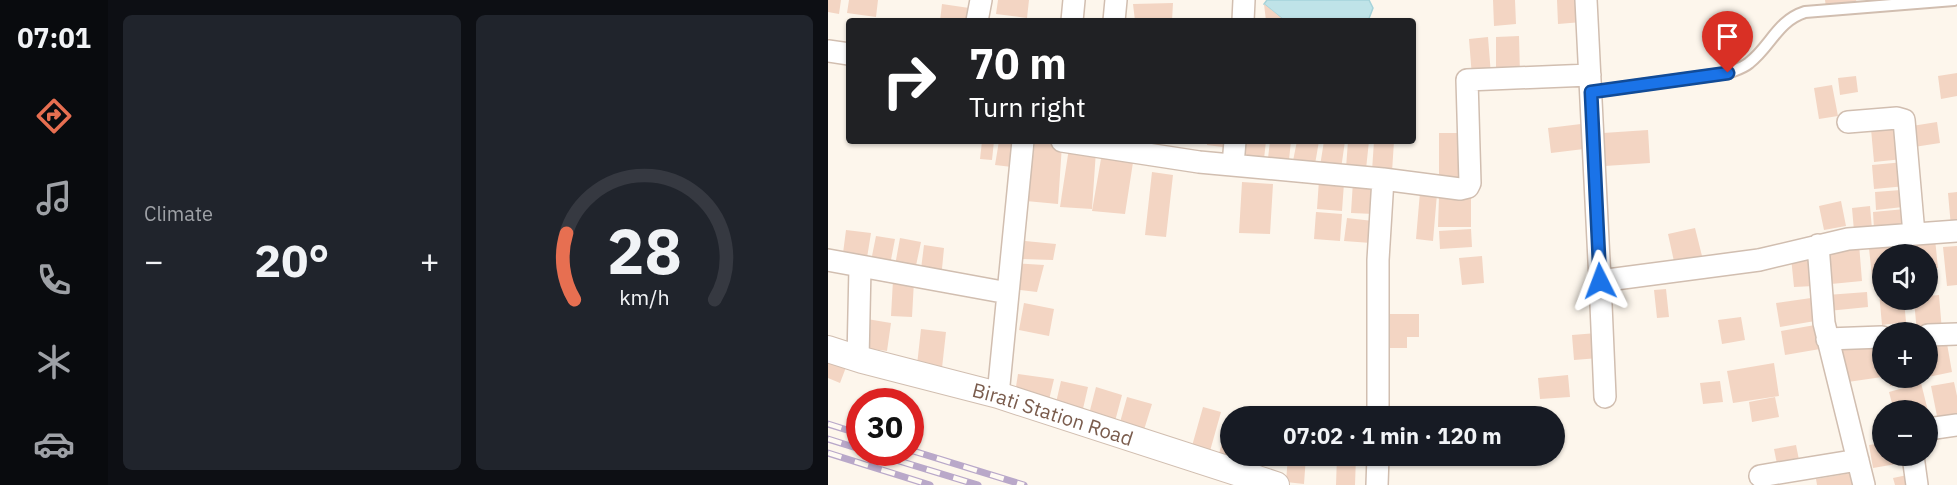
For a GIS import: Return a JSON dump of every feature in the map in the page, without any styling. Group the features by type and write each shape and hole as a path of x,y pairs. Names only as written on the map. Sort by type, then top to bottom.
{"street":[{"path":"978,18 981,0"},
{"path":"1072,18 1074,0"},
{"path":"1114,18 1116,0"},
{"path":"1243,18 1245,0"},
{"path":"1586,0 1605,397"},
{"path":"828,51 846,54"},
{"path":"1104,144 1199,162 1383,179 1460,189 1468,187 1470,183 1467,80 1591,83"},
{"path":"1848,122 1897,118 1904,120 1914,234"},
{"path":"998,395 1023,144"},
{"path":"1233,165 1235,144"},
{"path":"1378,406 1378,260 1383,179"},
{"path":"1600,281 1759,260 1848,239 1957,231"},
{"path":"1818,245 1822,312 1827,339 1864,485"},
{"path":"828,260 1008,293"},
{"path":"858,359 860,267"},
{"path":"1938,335 1957,334"},
{"path":"1827,339 1872,337"},
{"name":"Birati Station Road","path":"828,349 858,359 998,395 1276,485"},
{"path":"1938,428 1957,425"},
{"path":"1760,476 1858,460"},
{"path":"1377,485 1378,466"},
{"path":"1914,466 1917,485"}],"lane":[{"path":"1591,83 1728,73 1748,64 1782,25 1793,16 1805,12 1954,0"}],"water":[{"path":"1267,0 1369,0 1373,8 1369,18 1281,18 1264,4"}],"building":[{"path":"828,0 841,0 839,14 828,12"},
{"path":"849,0 878,0 876,17 847,13"},
{"path":"998,0 1029,0 1027,18 996,14"},
{"path":"1493,0 1515,0 1516,24 1494,26"},
{"path":"1557,0 1581,0 1582,22 1558,24"},
{"path":"1825,0 1856,0 1857,3 1826,7"},
{"path":"1173,3 1172,18 1135,18 1133,4"},
{"path":"942,4 976,9 974,18 940,18"},
{"path":"1264,4 1281,18 1266,18"},
{"path":"1519,36 1520,75 1496,75 1496,37"},
{"path":"1488,37 1491,75 1472,77 1469,39"},
{"path":"1957,73 1957,96 1941,99 1938,76"},
{"path":"1856,76 1858,92 1840,95 1838,78"},
{"path":"1832,85 1838,116 1819,119 1814,88"},
{"path":"1937,122 1940,143 1914,147 1912,126"},
{"path":"1581,124 1584,149 1551,153 1548,128"},
{"path":"1900,126 1903,159 1874,162 1871,129"},
{"path":"1648,130 1650,163 1605,166 1603,133"},
{"path":"1439,133 1465,133 1464,180 1439,179"},
{"path":"982,144 994,144 992,160 980,159"},
{"path":"998,144 1016,144 1012,167 995,165"},
{"path":"1035,144 1062,145 1058,204 1026,201"},
{"path":"1207,144 1231,144 1230,148"},
{"path":"1242,144 1266,144 1263,168 1239,165"},
{"path":"1270,144 1291,144 1288,169 1267,167"},
{"path":"1296,144 1318,144 1314,170 1292,166"},
{"path":"1324,144 1345,144 1341,169 1320,166"},
{"path":"1348,144 1369,144 1366,169 1346,168"},
{"path":"1374,144 1394,144 1392,172 1372,171"},
{"path":"1069,148 1096,151 1092,209 1060,207"},
{"path":"1102,153 1134,156 1125,214 1092,211"},
{"path":"1904,162 1906,186 1874,189 1872,165"},
{"path":"1152,172 1173,175 1166,237 1145,235"},
{"path":"1319,180 1344,183 1342,211 1317,209"},
{"path":"1353,181 1376,182 1374,214 1351,213"},
{"path":"1242,182 1273,184 1270,234 1239,233"},
{"path":"1901,190 1903,207 1876,210 1875,192"},
{"path":"1420,192 1437,194 1433,241 1416,239"},
{"path":"1957,192 1957,226 1951,227 1948,193"},
{"path":"1439,196 1471,197 1471,227 1438,227"},
{"path":"1841,201 1846,226 1824,230 1819,206"},
{"path":"1870,206 1872,229 1854,231 1852,208"},
{"path":"1905,209 1907,227 1874,230 1873,212"},
{"path":"1316,212 1342,214 1340,241 1314,239"},
{"path":"1347,218 1373,221 1371,243 1344,241"},
{"path":"1695,228 1703,260 1675,266 1668,234"},
{"path":"1471,229 1472,247 1440,249 1439,231"},
{"path":"846,230 871,233 866,264 842,261"},
{"path":"876,236 895,239 890,265 871,261"},
{"path":"900,238 921,242 914,275 894,271"},
{"path":"1935,239 1936,244 1906,244 1906,241"},
{"path":"1025,241 1056,244 1053,260 1022,259"},
{"path":"1859,244 1862,281 1831,284 1828,247"},
{"path":"924,245 944,248 941,279 920,277"},
{"path":"1957,246 1957,285 1947,286 1943,247"},
{"path":"1869,248 1872,248 1872,277"},
{"path":"1811,255 1814,286 1794,287 1791,257"},
{"path":"1482,256 1484,283 1462,285 1459,258"},
{"path":"1013,263 1044,265 1037,292 1011,289"},
{"path":"893,280 914,281 912,317 891,316"},
{"path":"1666,289 1669,317 1657,318 1654,290"},
{"path":"1867,292 1868,307 1828,311 1827,295"},
{"path":"1938,295 1942,331 1938,331 1938,322 1916,322 1915,310 1938,310"},
{"path":"1811,298 1815,321 1780,327 1776,303"},
{"path":"1024,303 1054,309 1049,336 1019,330"},
{"path":"1881,310 1905,310 1906,322 1882,322"},
{"path":"1389,314 1419,314 1419,337 1407,337 1407,348 1390,348"},
{"path":"1741,317 1745,340 1722,344 1718,320"},
{"path":"867,319 891,323 887,351 863,348"},
{"path":"1815,325 1820,349 1785,355 1781,331"},
{"path":"921,329 946,332 942,368 917,365"},
{"path":"1597,333 1599,358 1574,360 1572,335"},
{"path":"1946,338 1952,372 1938,375 1938,339"},
{"path":"1872,344 1872,378 1841,383 1836,350"},
{"path":"828,354 848,362 840,383 828,378"},
{"path":"1774,363 1779,396 1733,403 1727,371"},
{"path":"1018,374 1054,379 1048,404 1015,393"},
{"path":"1568,375 1570,397 1540,399 1538,378"},
{"path":"1061,381 1088,387 1082,413 1055,407"},
{"path":"1720,381 1723,402 1703,404 1700,383"},
{"path":"1954,382 1957,417 1938,421 1938,400 1934,400 1931,388 1938,388 1938,385"},
{"path":"1096,387 1122,395 1114,425 1088,418"},
{"path":"1903,388 1922,388 1925,400 1891,400 1889,392"},
{"path":"1127,397 1152,404 1143,433 1119,426"},
{"path":"1775,397 1779,417 1752,422 1749,402"},
{"path":"1203,407 1220,412 1210,451 1192,446"},
{"path":"1796,445 1800,465 1778,469 1774,449"},
{"path":"1869,445 1872,445 1872,462"},
{"path":"1287,466 1305,466 1304,484 1286,482"},
{"path":"1337,466 1356,466 1355,485 1336,485"},
{"path":"1857,472 1859,485 1817,485 1816,479"},
{"path":"1912,474 1914,485 1895,485 1893,478"}],"railway":[{"path":"828,424 846,430"},
{"path":"828,439 846,445"},
{"path":"828,453 930,485"},
{"path":"924,454 1024,485"},
{"path":"916,466 978,485"}],"route":[{"path":"1600,281 1591,92 1728,73"}]}
